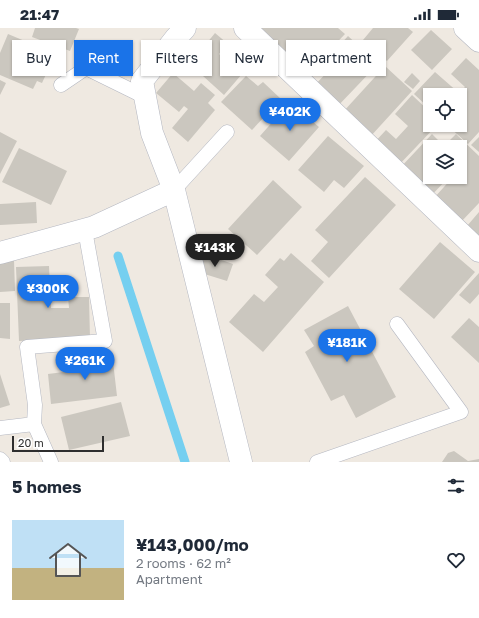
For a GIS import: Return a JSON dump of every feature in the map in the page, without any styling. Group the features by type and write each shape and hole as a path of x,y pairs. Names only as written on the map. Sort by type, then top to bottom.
{"street":[{"path":"185,28 142,81 152,134 174,190 241,462"},
{"path":"245,28 479,251"},
{"path":"465,28 479,41"},
{"path":"0,253 90,229 174,190"}],"lane":[{"path":"61,85 86,68 145,97"},
{"path":"174,190 227,132"},
{"path":"51,462 34,424 35,405 27,347 104,341 90,229"},
{"path":"317,462 461,412 397,324"},
{"path":"0,428 34,424"},
{"path":"0,459 3,462"}],"building":[{"path":"35,28 79,29 70,51 66,50 66,40 40,40 32,37"},
{"path":"250,28 338,28 345,34 339,40 286,40 286,62 278,54 278,40 263,40"},
{"path":"373,28 408,28 413,32 387,61 386,40 363,40"},
{"path":"431,30 452,49 432,70 411,50"},
{"path":"215,33 223,40 220,40 220,76 240,76 224,95 203,76 212,76 212,40 209,40"},
{"path":"8,34 22,40 12,40 12,76 45,76 42,83 37,81 33,89 0,75 0,53"},
{"path":"348,36 352,40 344,40"},
{"path":"466,58 479,70 479,132 468,144 467,140 464,140 455,132 467,132 467,88 464,88 465,87 451,74"},
{"path":"386,67 412,91 370,137 343,112 376,76 386,76"},
{"path":"435,72 453,88 423,88 423,102 414,94"},
{"path":"412,73 420,81 413,89 404,82"},
{"path":"170,76 176,76 194,91 201,83 215,95 208,103 215,110 188,142 172,128 188,109 184,106 179,112 156,93"},
{"path":"246,76 258,86 263,82 281,99 252,130 221,102"},
{"path":"323,76 367,76 335,109 313,87"},
{"path":"0,80 6,83 0,95"},
{"path":"412,95 423,105 423,132 430,132 397,167 373,144 386,130 396,139 408,126 395,114"},
{"path":"290,102 319,127 289,161 260,136"},
{"path":"0,132 17,141 0,174"},
{"path":"432,134 438,140 426,140"},
{"path":"456,134 462,140 450,140"},
{"path":"328,136 364,166 344,188 334,180 324,192 298,170"},
{"path":"479,137 479,152 471,145"},
{"path":"423,144 423,184 442,184 429,198 399,169"},
{"path":"467,145 479,156 479,203 460,223 434,198 447,184 467,184"},
{"path":"19,148 67,171 51,205 2,182"},
{"path":"365,177 396,205 329,278 311,261 328,242 315,230"},
{"path":"273,180 302,207 257,255 228,229"},
{"path":"36,202 37,223 0,225 0,204"},
{"path":"479,212 479,237 467,226"},
{"path":"440,242 475,272 434,319 399,289"},
{"path":"291,253 324,282 263,352 229,322 254,294 264,302 278,287 265,275 280,258 284,261"},
{"path":"204,254 233,264 227,281 198,272"},
{"path":"0,260 14,260 15,291 0,292"},
{"path":"49,266 51,308 69,308 68,297 89,297 90,338 19,341 16,267"},
{"path":"479,273 479,294 470,304 459,295"},
{"path":"0,303 10,303 10,339 0,338"},
{"path":"348,306 396,397 356,418 344,395 331,401 305,352 314,346 304,330"},
{"path":"469,318 479,327 479,363 451,337"},
{"path":"112,353 117,396 51,404 48,374 87,369 85,356"},
{"path":"0,374 10,405 0,408"},
{"path":"121,402 130,436 69,450 61,417"},
{"path":"454,451 468,461 479,459 479,462 442,462 448,453"}],"waterway":[{"path":"118,256 185,462"}]}
